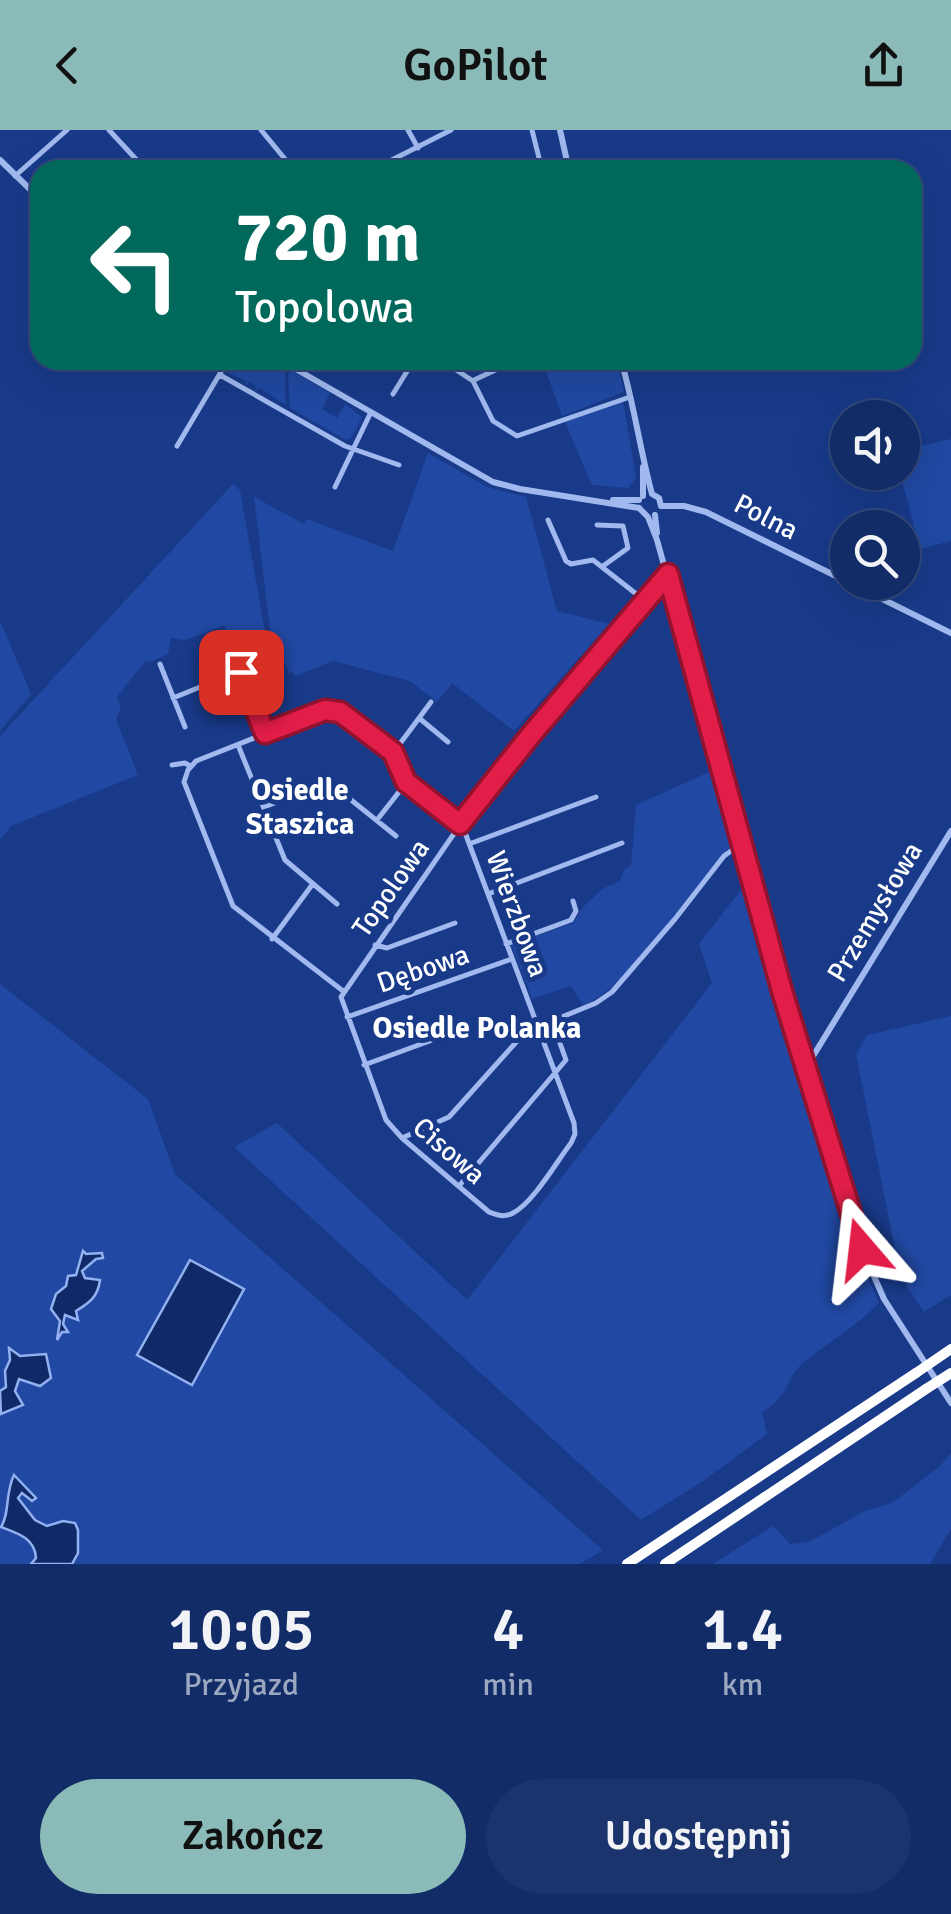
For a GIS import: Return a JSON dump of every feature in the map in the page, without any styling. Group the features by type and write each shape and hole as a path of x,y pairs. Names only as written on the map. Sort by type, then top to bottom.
{"highway":[{"path":"626,1564 951,1349"},
{"path":"665,1564 951,1373"}],"street":[{"path":"34,160 67,130"},
{"path":"109,130 137,160"},
{"path":"261,130 286,160"},
{"path":"408,130 418,148"},
{"path":"392,160 450,130"},
{"path":"532,130 540,160"},
{"path":"560,130 566,160"},
{"path":"0,160 30,189"},
{"path":"16,176 30,163"},
{"path":"177,446 222,370"},
{"path":"298,370 493,482 520,490 606,501 659,498 661,506 652,516"},
{"path":"393,394 408,370"},
{"path":"456,370 473,381 493,422 518,436 632,397"},
{"path":"473,381 496,370"},
{"path":"624,370 643,460 643,500 652,516 806,1067 873,1277 951,1403"},
{"path":"220,374 352,448 399,466"},
{"path":"335,487 371,412"},
{"name":"Polna","path":"661,506 706,512 830,573"},
{"path":"548,520 566,561 571,564 593,560 644,600"},
{"path":"597,525 622,526 628,548 603,566"},
{"name":"Topolowa","path":"342,994 460,824 668,574"},
{"name":"Polna","path":"884,600 951,633"},
{"path":"174,698 272,658"},
{"path":"160,664 185,727"},
{"path":"241,672 265,733"},
{"path":"393,752 431,702"},
{"path":"342,994 232,906 184,786 190,766 325,710 340,712 393,752 406,782 460,824"},
{"path":"419,718 448,742"},
{"path":"238,745 285,860 336,904"},
{"path":"172,765 190,766"},
{"path":"377,820 406,782"},
{"path":"264,807 321,785 335,787 396,836"},
{"path":"469,844 596,798"},
{"name":"Wierzbowa","path":"460,824 556,1075"},
{"name":"Przemysłowa","path":"806,1067 951,830"},
{"path":"488,894 622,843"},
{"path":"402,1138 449,1117 536,1024 596,1003 612,992 724,856 742,843"},
{"path":"272,938 312,884"},
{"path":"506,944 571,920 576,911 572,901"},
{"path":"374,945 387,948 455,922"},
{"name":"Dębowa","path":"347,1017 512,959"},
{"name":"Cisowa","path":"342,994 386,1120 489,1212 511,1215 524,1205 575,1134 556,1075"},
{"path":"459,1186 566,1060 552,1021"},
{"path":"364,1065 446,1035"},
{"path":"798,1041 821,1043"}],"shaded area":[{"path":"285,370 286,405 259,388 255,392 256,386 250,382 245,386 246,381 229,373"},
{"path":"546,370 619,370 624,392 562,416"},
{"path":"292,371 330,393 322,409 337,418 345,404 362,417 351,438 346,440 290,408 288,375"},
{"path":"623,401 636,478 628,488 592,485 565,422"},
{"path":"951,439 951,541 920,549 920,510 910,510 904,490 920,490 920,446"},
{"path":"428,453 487,487 526,497 557,611 609,624 514,731 452,683 437,702 410,681 333,661 295,676 289,673 283,659 278,661 272,646 254,497 304,524 307,519 393,551"},
{"path":"233,484 240,490 267,644 245,653 238,635 230,637 224,625 185,640 171,638 168,654 148,663 146,660 117,697 121,708 116,719 138,775 11,826 0,840 0,736"},
{"path":"0,625 31,694 0,731"},
{"path":"718,768 736,839 664,931 623,978 583,1005 571,986 532,999 512,945 573,923 584,906 604,888 620,881 624,869 631,866 636,805"},
{"path":"747,882 856,1251 879,1303 797,1369 783,1394 762,1412 767,1434 641,1520 234,1147 277,1123 467,1300 712,983 699,944"},
{"path":"0,984 148,1099 175,1174 603,1550 580,1564 0,1564"},
{"path":"951,1016 951,1295 924,1312 907,1287 898,1264 856,1055 867,1035"},
{"path":"83,1251 102,1253 103,1258 82,1271 85,1278 100,1280 99,1286 92,1299 76,1311 78,1320 65,1315 63,1324 68,1332 62,1332 57,1340 60,1321 51,1309 68,1276 76,1275"},
{"path":"190,1260 244,1289 192,1385 137,1355"},
{"path":"9,1348 20,1356 46,1354 51,1378 40,1386 19,1379 15,1391 23,1405 1,1414 0,1391 6,1387"},
{"path":"951,1453 951,1529 930,1564 713,1564 773,1526 790,1544 809,1542 865,1511 892,1503"},
{"path":"14,1475 36,1498 32,1501 22,1493 18,1498 35,1520 47,1526 63,1521 75,1523 78,1553 72,1564 31,1564 36,1558 29,1541 1,1527"}],"district":[{"name":"Osiedle Staszica","path":"300,807"},
{"name":"Osiedle Polanka","path":"477,1028"}],"route":[{"path":"241,672 265,733 325,710 340,712 393,752 406,782 460,824 668,574 782,991 862,1249"}]}
